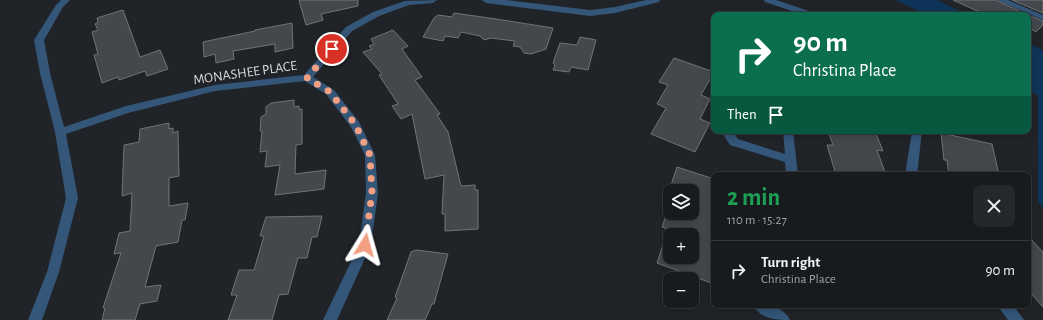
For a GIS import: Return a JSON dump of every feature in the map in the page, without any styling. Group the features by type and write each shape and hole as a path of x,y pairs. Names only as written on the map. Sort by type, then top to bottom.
{"street":[{"path":"35,320 53,272 72,198 60,132 45,73 39,40 60,5 66,0"},
{"path":"307,78 349,29 376,14 408,3 433,0"},
{"path":"486,0 590,13 615,10 656,0"},
{"path":"768,0 803,12"},
{"name":"MONASHEE PLACE","path":"60,132 126,110 216,88 307,78 330,92 355,124 370,155 372,193 365,245 330,320"},
{"path":"728,134 734,142 791,160"},
{"path":"788,134 792,172"},
{"path":"911,172 917,134"},
{"path":"765,308 783,320"},
{"path":"1007,308 1017,320"}],"lane":[{"path":"1000,0 1029,12"},
{"path":"1031,13 1043,18"}],"shaded area":[{"path":"896,0 937,0 962,12 920,12"},
{"path":"1031,44 1043,50 1043,207 1038,202 1038,96 1031,91"}],"building":[{"path":"299,0 358,0 358,6 321,14 323,20 306,25"},
{"path":"953,0 996,0 1022,12 979,12"},
{"path":"1012,0 1043,0 1043,13"},
{"path":"123,10 140,57 160,50 168,69 147,76 145,71 119,80 118,77 102,83 94,55 98,54 92,32 98,30 95,24 98,22 97,18"},
{"path":"454,13 553,28 546,49 531,54 524,53 520,47 513,46 515,41 491,38 484,40 480,36 461,32 458,38 445,36 443,41 423,37 434,18 438,15 452,17"},
{"path":"1031,16 1043,21 1043,25 1036,32 1031,29"},
{"path":"292,23 293,48 275,52 275,44 233,51 234,59 216,63 215,54 204,57 203,42"},
{"path":"393,30 408,46 402,49 422,77 415,80 440,114 437,115 448,132 461,186 475,185 475,190 478,190 478,229 445,231 445,214 442,214 444,175 425,179 412,114 401,119 392,106 398,104 379,75 382,74 363,52 372,49 369,46 374,44 371,39"},
{"path":"580,37 596,40 588,70 571,67 569,72 553,70 555,65 553,63 560,43 577,45"},
{"path":"674,58 711,71 711,77 701,95 710,99 700,119 710,123 695,152 651,134 666,108 657,104 668,85 659,82"},
{"path":"294,100 294,107 299,106 299,110 302,109 302,144 296,145 295,174 326,170 324,189 275,195 280,165 265,167 267,151 260,152 262,131 260,131 261,117 266,114 266,107 271,103"},
{"path":"169,123 169,129 173,128 173,133 178,131 179,176 169,178 169,206 188,203 185,220 182,220 178,242 156,246 145,287 161,285 157,301 140,304 135,320 102,320 105,308 103,308 121,253 114,254 119,233 130,231 132,193 122,196 124,145 139,142 140,129"},
{"path":"829,134 876,134 883,151 877,150 885,172 835,172 827,145 833,145"},
{"path":"941,134 992,144 998,172 949,172 947,160 944,160"},
{"path":"677,167 711,178 711,283 699,278 699,272 681,272 657,263 663,244 663,264 699,264 699,228 662,227 664,220 699,220 699,184 671,184"},
{"path":"322,216 317,237 312,237 307,258 298,258 288,294 279,295 272,320 228,320 237,295 231,295 239,270 254,270 264,236 260,236 266,217"},
{"path":"1031,239 1043,252 1043,307 1031,293"},
{"path":"416,250 448,254 434,304 432,304 425,320 387,320 397,298 395,297 411,252"}],"route":[{"path":"332,49 307,78 330,92 355,124 370,155 372,193 365,245"}]}
